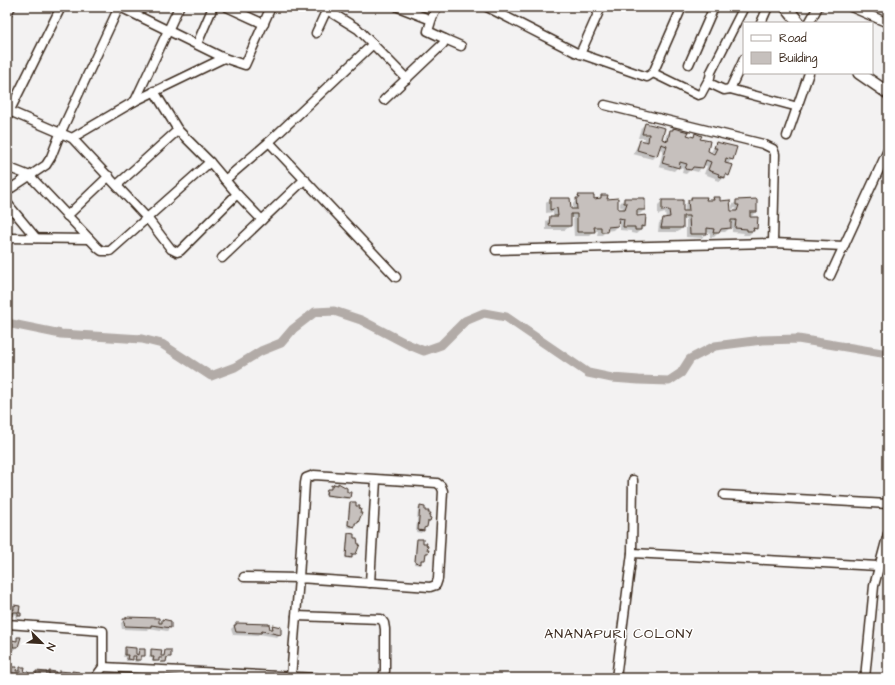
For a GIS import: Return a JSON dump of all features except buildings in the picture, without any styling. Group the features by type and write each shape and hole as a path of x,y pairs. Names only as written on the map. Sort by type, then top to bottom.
{"street":[{"path":"7,13 10,7"},
{"path":"61,7 8,111 72,138 148,219 171,249 177,252 180,251 237,194"},
{"path":"7,191 46,165 55,150 60,134 120,7 224,58 246,65 271,7"},
{"path":"135,101 179,7"},
{"path":"197,44 213,7"},
{"path":"227,7 264,24"},
{"path":"398,7 426,18 432,18"},
{"path":"437,7 428,32 461,46"},
{"path":"487,7 580,54 644,77 647,77 653,73 682,7"},
{"path":"580,54 601,7"},
{"path":"689,64 714,7"},
{"path":"653,73 698,95 701,94 744,7"},
{"path":"761,22 768,7"},
{"path":"786,7 799,22"},
{"path":"810,22 818,7"},
{"path":"851,7 888,23"},
{"path":"316,33 328,9 354,26 407,79"},
{"path":"384,100 440,49 444,39"},
{"path":"225,180 269,142 373,44"},
{"path":"72,138 135,101 224,58"},
{"path":"730,89 743,61"},
{"path":"787,136 809,74"},
{"path":"860,74 888,93"},
{"path":"708,80 709,84 724,90 730,89 798,107"},
{"path":"154,91 178,130 210,162 237,194 262,220"},
{"path":"605,105 763,144 773,149 775,154 773,244"},
{"path":"117,185 178,130"},
{"path":"269,142 396,277"},
{"path":"830,276 888,150"},
{"path":"7,167 30,176 89,239 102,251 110,251 148,219 210,162"},
{"path":"67,216 109,176"},
{"path":"222,258 304,178"},
{"path":"7,203 36,238"},
{"path":"7,238 89,239"},
{"path":"496,250 773,244 844,246"},
{"path":"244,577 299,578 430,587 436,585 438,579 443,491 441,486 437,483 314,475 310,475 306,478 305,483 299,578 291,677"},
{"path":"370,583 376,480"},
{"path":"616,678 632,553 633,480"},
{"path":"724,495 888,504"},
{"path":"865,678 871,611 878,566 888,534"},
{"path":"632,553 878,566"},
{"path":"296,616 381,619 384,623 385,629 385,671 382,678"},
{"path":"7,624 103,631 103,667 95,678"},
{"path":"103,667 316,678"}],"waterway":[{"path":"7,323 61,334 142,339 162,344 211,376 235,367 261,351 281,343 293,329 315,312 334,311 361,320 407,344 424,351 441,345 465,321 484,313 506,317 588,373 612,378 669,381 681,373 690,359 715,346 762,340 798,339 888,354"}],"district":[{"name":"ANANAPURI COLONY","path":"619,634"}]}
